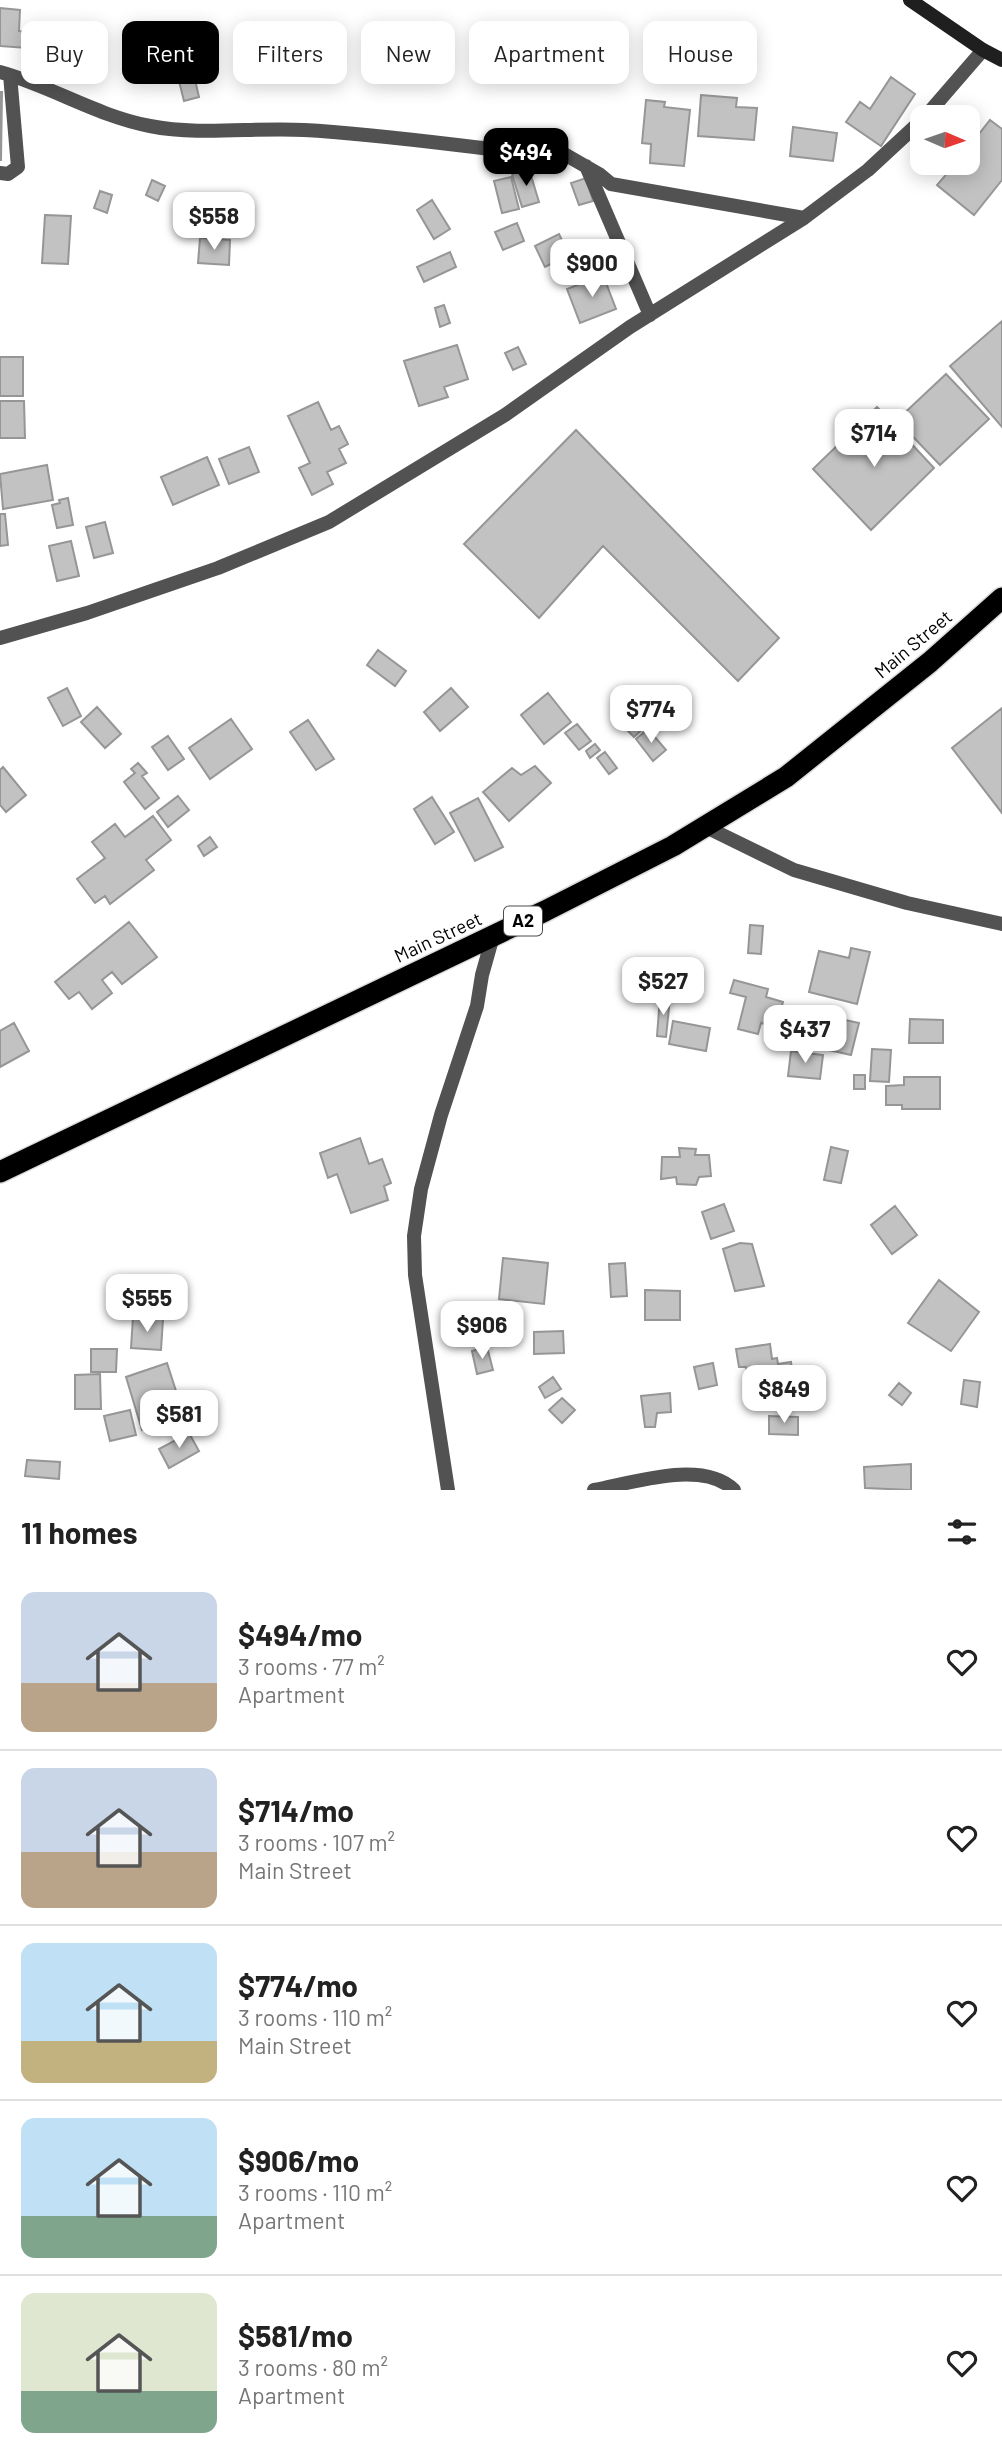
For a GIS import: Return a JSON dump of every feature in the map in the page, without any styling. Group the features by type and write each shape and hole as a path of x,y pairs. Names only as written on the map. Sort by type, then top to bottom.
{"highway":[{"name":"Main Street","path":"0,1172 493,936 673,846 786,777 930,662 1002,598"}],"street":[{"path":"910,0 1002,60"},
{"path":"935,105 983,50"},
{"path":"0,173 8,174 18,167 5,74 37,84 80,104 150,126 224,132 302,130 526,153 559,151 611,184 804,218"},
{"path":"0,638 87,613 218,568 329,522 505,415 650,315 804,218 868,170 910,131"},
{"path":"586,166 650,315"},
{"path":"706,827 794,870 907,903 1002,924"},
{"path":"447,1490 415,1275 414,1236 421,1189 477,1006 493,936"},
{"path":"594,1490 686,1473 702,1475 729,1485 734,1490"}],"building":[{"path":"0,8 20,10 21,48 0,46"},
{"path":"891,77 915,94 881,146 846,122 860,102 870,109"},
{"path":"180,84 196,84 199,97 184,101"},
{"path":"2,92 1,160 0,160"},
{"path":"701,95 737,98 736,107 757,108 754,140 698,136"},
{"path":"646,100 665,102 664,107 690,110 684,166 650,163 651,144 642,143"},
{"path":"990,120 1002,129 1002,180 974,215 937,185 946,175 980,175 980,133"},
{"path":"793,127 837,133 833,161 790,156"},
{"path":"529,169 539,202 522,207 512,174"},
{"path":"511,177 519,209 502,213 494,181"},
{"path":"586,178 593,201 579,205 571,183"},
{"path":"152,180 165,186 158,201 146,195"},
{"path":"100,191 112,195 107,213 94,208"},
{"path":"201,194 216,197 210,234 194,231"},
{"path":"432,200 450,229 434,239 417,210"},
{"path":"45,215 71,216 68,264 42,263"},
{"path":"517,223 524,241 503,250 495,232"},
{"path":"559,234 569,255 545,267 535,246"},
{"path":"200,238 230,240 229,265 198,263"},
{"path":"450,252 456,267 424,282 417,267"},
{"path":"603,275 616,309 580,323 567,289"},
{"path":"444,305 450,323 440,327 435,308"},
{"path":"1002,321 1002,427 950,366"},
{"path":"457,345 468,379 444,387 448,397 419,406 404,361"},
{"path":"518,347 526,364 513,370 505,353"},
{"path":"0,357 23,357 23,396 0,396"},
{"path":"946,374 989,419 940,465 897,420"},
{"path":"0,401 24,401 25,438 0,438"},
{"path":"318,402 331,430 339,426 348,444 339,449 346,463 327,472 333,484 312,495 299,468 310,463 288,416"},
{"path":"877,407 934,468 871,530 813,469"},
{"path":"576,430 779,638 738,681 603,546 539,618 464,544"},
{"path":"249,447 259,472 229,484 219,459"},
{"path":"207,457 219,485 173,505 161,477"},
{"path":"47,465 53,500 3,509 0,474"},
{"path":"68,498 73,525 57,528 52,505"},
{"path":"0,514 5,514 8,545 0,546"},
{"path":"105,522 113,553 94,558 86,527"},
{"path":"71,541 79,576 57,581 49,546"},
{"path":"378,650 406,671 395,686 367,665"},
{"path":"67,688 81,716 63,726 48,698"},
{"path":"451,688 468,707 440,731 424,712"},
{"path":"548,693 571,722 544,744 521,715"},
{"path":"97,707 121,734 105,748 81,722"},
{"path":"1002,708 1002,813 952,748"},
{"path":"642,714 650,722 634,737 626,729"},
{"path":"231,719 252,749 210,779 189,748"},
{"path":"308,720 334,759 316,770 290,732"},
{"path":"577,724 591,741 579,750 565,733"},
{"path":"648,729 666,750 653,761 636,739"},
{"path":"168,736 184,759 168,770 152,747"},
{"path":"595,744 600,750 590,758 586,751"},
{"path":"605,752 617,768 609,774 597,758"},
{"path":"138,763 147,773 142,776 159,798 145,809 124,782 135,773 131,769"},
{"path":"535,766 551,783 509,821 483,792 512,768 521,775"},
{"path":"3,767 26,795 6,812 0,805 0,770"},
{"path":"178,796 189,810 168,827 157,812"},
{"path":"432,797 454,832 435,844 414,809"},
{"path":"478,798 503,847 475,861 450,813"},
{"path":"153,816 171,840 146,860 154,870 110,904 105,896 95,903 77,879 105,858 92,842 115,824 125,837"},
{"path":"210,837 217,847 204,856 198,846"},
{"path":"129,922 157,957 122,984 112,972 102,980 112,993 92,1009 79,992 69,999 55,982"},
{"path":"750,925 763,926 761,954 748,953"},
{"path":"851,948 870,952 857,1004 809,992 819,951 849,958"},
{"path":"734,980 768,989 766,997 783,1002 776,1027 761,1023 758,1034 738,1029 746,997 730,993"},
{"path":"660,997 670,998 666,1037 657,1036"},
{"path":"827,1016 859,1023 851,1055 820,1048"},
{"path":"910,1019 943,1020 943,1043 909,1043"},
{"path":"673,1021 710,1028 706,1051 669,1044"},
{"path":"14,1023 29,1051 0,1067 0,1031"},
{"path":"872,1049 891,1050 889,1082 870,1081"},
{"path":"791,1051 823,1055 820,1079 788,1076"},
{"path":"854,1075 865,1075 865,1089 854,1089"},
{"path":"904,1077 940,1077 940,1109 902,1109 902,1105 886,1105 886,1086 904,1085"},
{"path":"360,1138 369,1164 382,1159 391,1183 384,1186 388,1200 351,1213 337,1174 328,1178 320,1153"},
{"path":"831,1147 848,1151 841,1183 824,1180"},
{"path":"679,1148 696,1149 695,1155 709,1155 711,1176 699,1177 696,1185 677,1184 676,1177 661,1179 662,1157 680,1157"},
{"path":"724,1204 734,1231 711,1239 702,1212"},
{"path":"895,1206 917,1235 892,1254 871,1225"},
{"path":"740,1243 752,1244 764,1286 735,1291 723,1249"},
{"path":"503,1258 548,1263 544,1304 499,1299"},
{"path":"625,1263 627,1296 611,1297 609,1264"},
{"path":"939,1280 979,1312 951,1351 908,1323"},
{"path":"645,1290 680,1291 680,1320 645,1320"},
{"path":"133,1317 163,1319 161,1350 131,1348"},
{"path":"563,1331 564,1353 534,1354 534,1332"},
{"path":"770,1344 772,1359 777,1358 778,1364 791,1362 795,1395 755,1401 753,1384 749,1385 746,1367 739,1367 736,1349"},
{"path":"487,1347 493,1370 477,1374 472,1351"},
{"path":"91,1349 117,1349 116,1372 91,1372"},
{"path":"167,1363 177,1394 173,1396 181,1418 142,1430 126,1377"},
{"path":"713,1363 717,1385 699,1389 694,1367"},
{"path":"100,1374 101,1409 75,1409 75,1375"},
{"path":"553,1377 561,1389 545,1398 539,1387"},
{"path":"964,1380 980,1382 977,1407 961,1404"},
{"path":"899,1383 911,1393 902,1405 889,1395"},
{"path":"670,1393 671,1412 657,1413 655,1427 645,1427 641,1396"},
{"path":"562,1398 575,1410 562,1423 549,1410"},
{"path":"130,1410 136,1435 110,1441 104,1416"},
{"path":"769,1416 798,1417 798,1435 769,1434"},
{"path":"189,1433 199,1451 169,1468 159,1449"},
{"path":"27,1460 60,1462 59,1479 25,1476"},
{"path":"911,1464 911,1490 865,1488 864,1467"}]}
